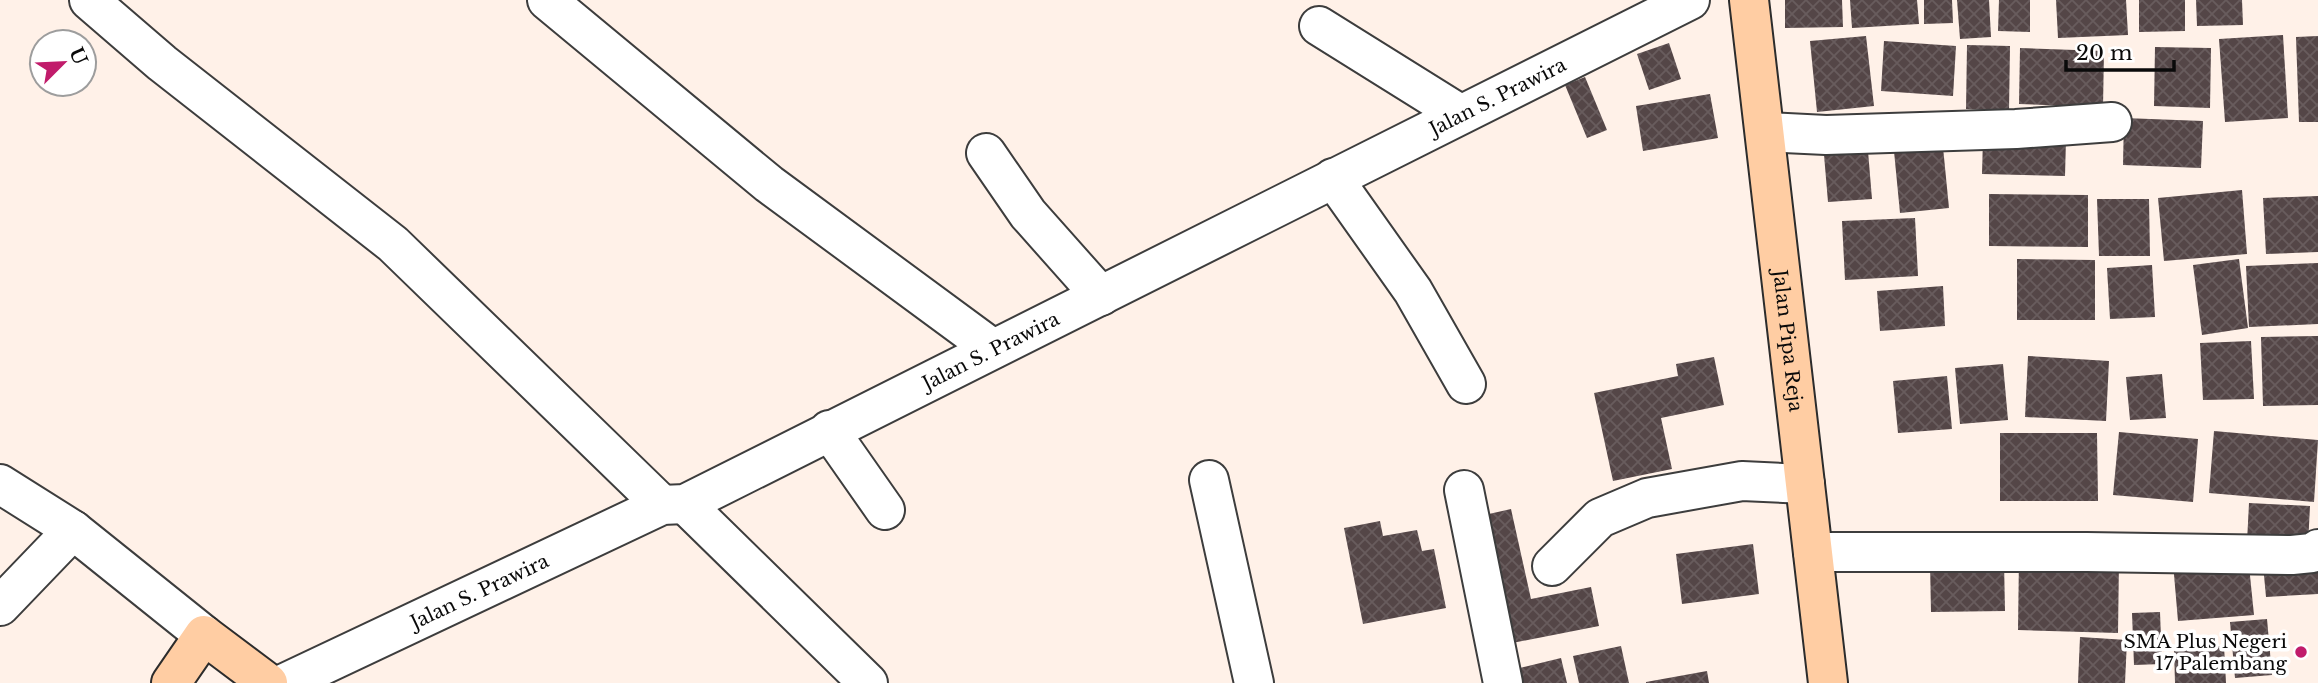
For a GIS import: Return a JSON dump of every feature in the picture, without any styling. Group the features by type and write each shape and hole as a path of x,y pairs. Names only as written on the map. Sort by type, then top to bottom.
{"street":[{"path":"89,0 162,63 393,244 868,683"},
{"path":"547,0 769,184 993,349"},
{"name":"Jalan S. Prawira","path":"285,683 674,505 830,430 1690,0"},
{"name":"Jalan Pipa Reja","path":"1749,0 1828,683"},
{"path":"1319,26 1460,114"},
{"path":"1765,132 1826,135 2016,129 2112,122"},
{"path":"986,153 1028,214 1101,296"},
{"path":"1333,178 1413,291 1466,384"},
{"path":"830,430 885,510"},
{"path":"1209,480 1254,683"},
{"path":"1552,565 1600,518 1647,498 1742,481 1805,484"},
{"path":"0,484 73,530 268,683"},
{"path":"1464,490 1503,683"},
{"path":"0,606 73,530"},
{"path":"1813,552 2292,555 2312,553 2318,549"},
{"path":"170,683 204,635"}],"building":[{"path":"1785,0 1842,0 1843,27 1785,28"},
{"path":"1850,0 1917,0 1919,24 1852,28"},
{"path":"1924,0 1952,0 1953,23 1924,24"},
{"path":"1957,0 1989,0 1991,37 1960,39"},
{"path":"1999,0 2030,0 2030,32 1998,31"},
{"path":"2056,0 2126,0 2128,35 2058,38"},
{"path":"2139,0 2185,0 2185,31 2139,32"},
{"path":"2196,0 2242,0 2243,25 2197,26"},
{"path":"2283,35 2288,118 2225,122 2219,39"},
{"path":"1866,36 1874,106 1817,112 1810,41"},
{"path":"2318,36 2318,122 2299,122 2296,37"},
{"path":"1884,41 1956,46 1953,96 1881,91"},
{"path":"1669,43 1681,79 1649,90 1637,54"},
{"path":"1967,45 2010,46 2009,111 1966,109"},
{"path":"2155,47 2211,48 2210,108 2154,106"},
{"path":"2020,48 2104,51 2103,107 2019,104"},
{"path":"1585,77 1607,130 1587,138 1565,85"},
{"path":"1710,94 1718,138 1643,151 1636,106"},
{"path":"2124,118 2203,121 2201,168 2123,165"},
{"path":"1942,137 1949,208 1900,213 1893,141"},
{"path":"1983,138 2066,139 2065,176 1982,174"},
{"path":"1867,139 1872,199 1828,202 1823,143"},
{"path":"2242,190 2247,254 2164,261 2158,198"},
{"path":"1989,194 2088,195 2088,247 1989,246"},
{"path":"2318,196 2318,252 2266,254 2263,198"},
{"path":"2097,199 2149,199 2150,256 2099,256"},
{"path":"1915,218 1918,276 1845,280 1842,221"},
{"path":"2017,259 2095,260 2095,320 2017,320"},
{"path":"2239,259 2248,328 2202,335 2193,265"},
{"path":"2318,263 2318,324 2249,327 2246,266"},
{"path":"2152,265 2155,317 2110,319 2107,268"},
{"path":"1943,286 1945,326 1880,331 1877,291"},
{"path":"2318,336 2318,405 2263,406 2261,337"},
{"path":"2251,341 2254,399 2203,400 2200,343"},
{"path":"2028,356 2109,361 2106,421 2025,417"},
{"path":"1714,357 1724,405 1661,418 1672,469 1613,481 1594,393 1678,376 1676,364"},
{"path":"2003,364 2008,420 1960,424 1955,368"},
{"path":"2162,374 2166,418 2130,420 2126,377"},
{"path":"1947,376 1952,429 1898,433 1893,381"},
{"path":"2214,431 2318,440 2314,502 2209,493"},
{"path":"2119,432 2198,439 2193,502 2113,495"},
{"path":"2000,433 2097,433 2098,501 2000,501"},
{"path":"2249,503 2310,506 2308,545 2247,542"},
{"path":"1511,509 1531,599 1591,587 1599,626 1507,644 1480,516"},
{"path":"1380,521 1383,536 1417,530 1422,551 1434,549 1446,608 1363,624 1344,528"},
{"path":"1753,544 1759,594 1682,604 1676,554"},
{"path":"2248,556 2254,615 2178,621 2173,563"},
{"path":"2019,557 2119,560 2118,633 2018,630"},
{"path":"2318,561 2318,594 2266,597 2263,565"},
{"path":"2004,562 2005,611 1931,612 1930,563"},
{"path":"2160,612 2162,664 2134,665 2132,613"},
{"path":"2267,619 2272,675 2235,678 2230,622"},
{"path":"2080,637 2127,640 2125,683 2078,683"},
{"path":"1621,646 1629,683 1579,683 1573,656"},
{"path":"2224,646 2226,683 2175,683 2174,648"},
{"path":"1561,658 1567,683 1514,683 1511,670"},
{"path":"1707,671 1709,683 1646,683 1646,682"}],"place":[{"name":"SMA Plus Negeri 17 Palembang","path":"2301,652"}]}
